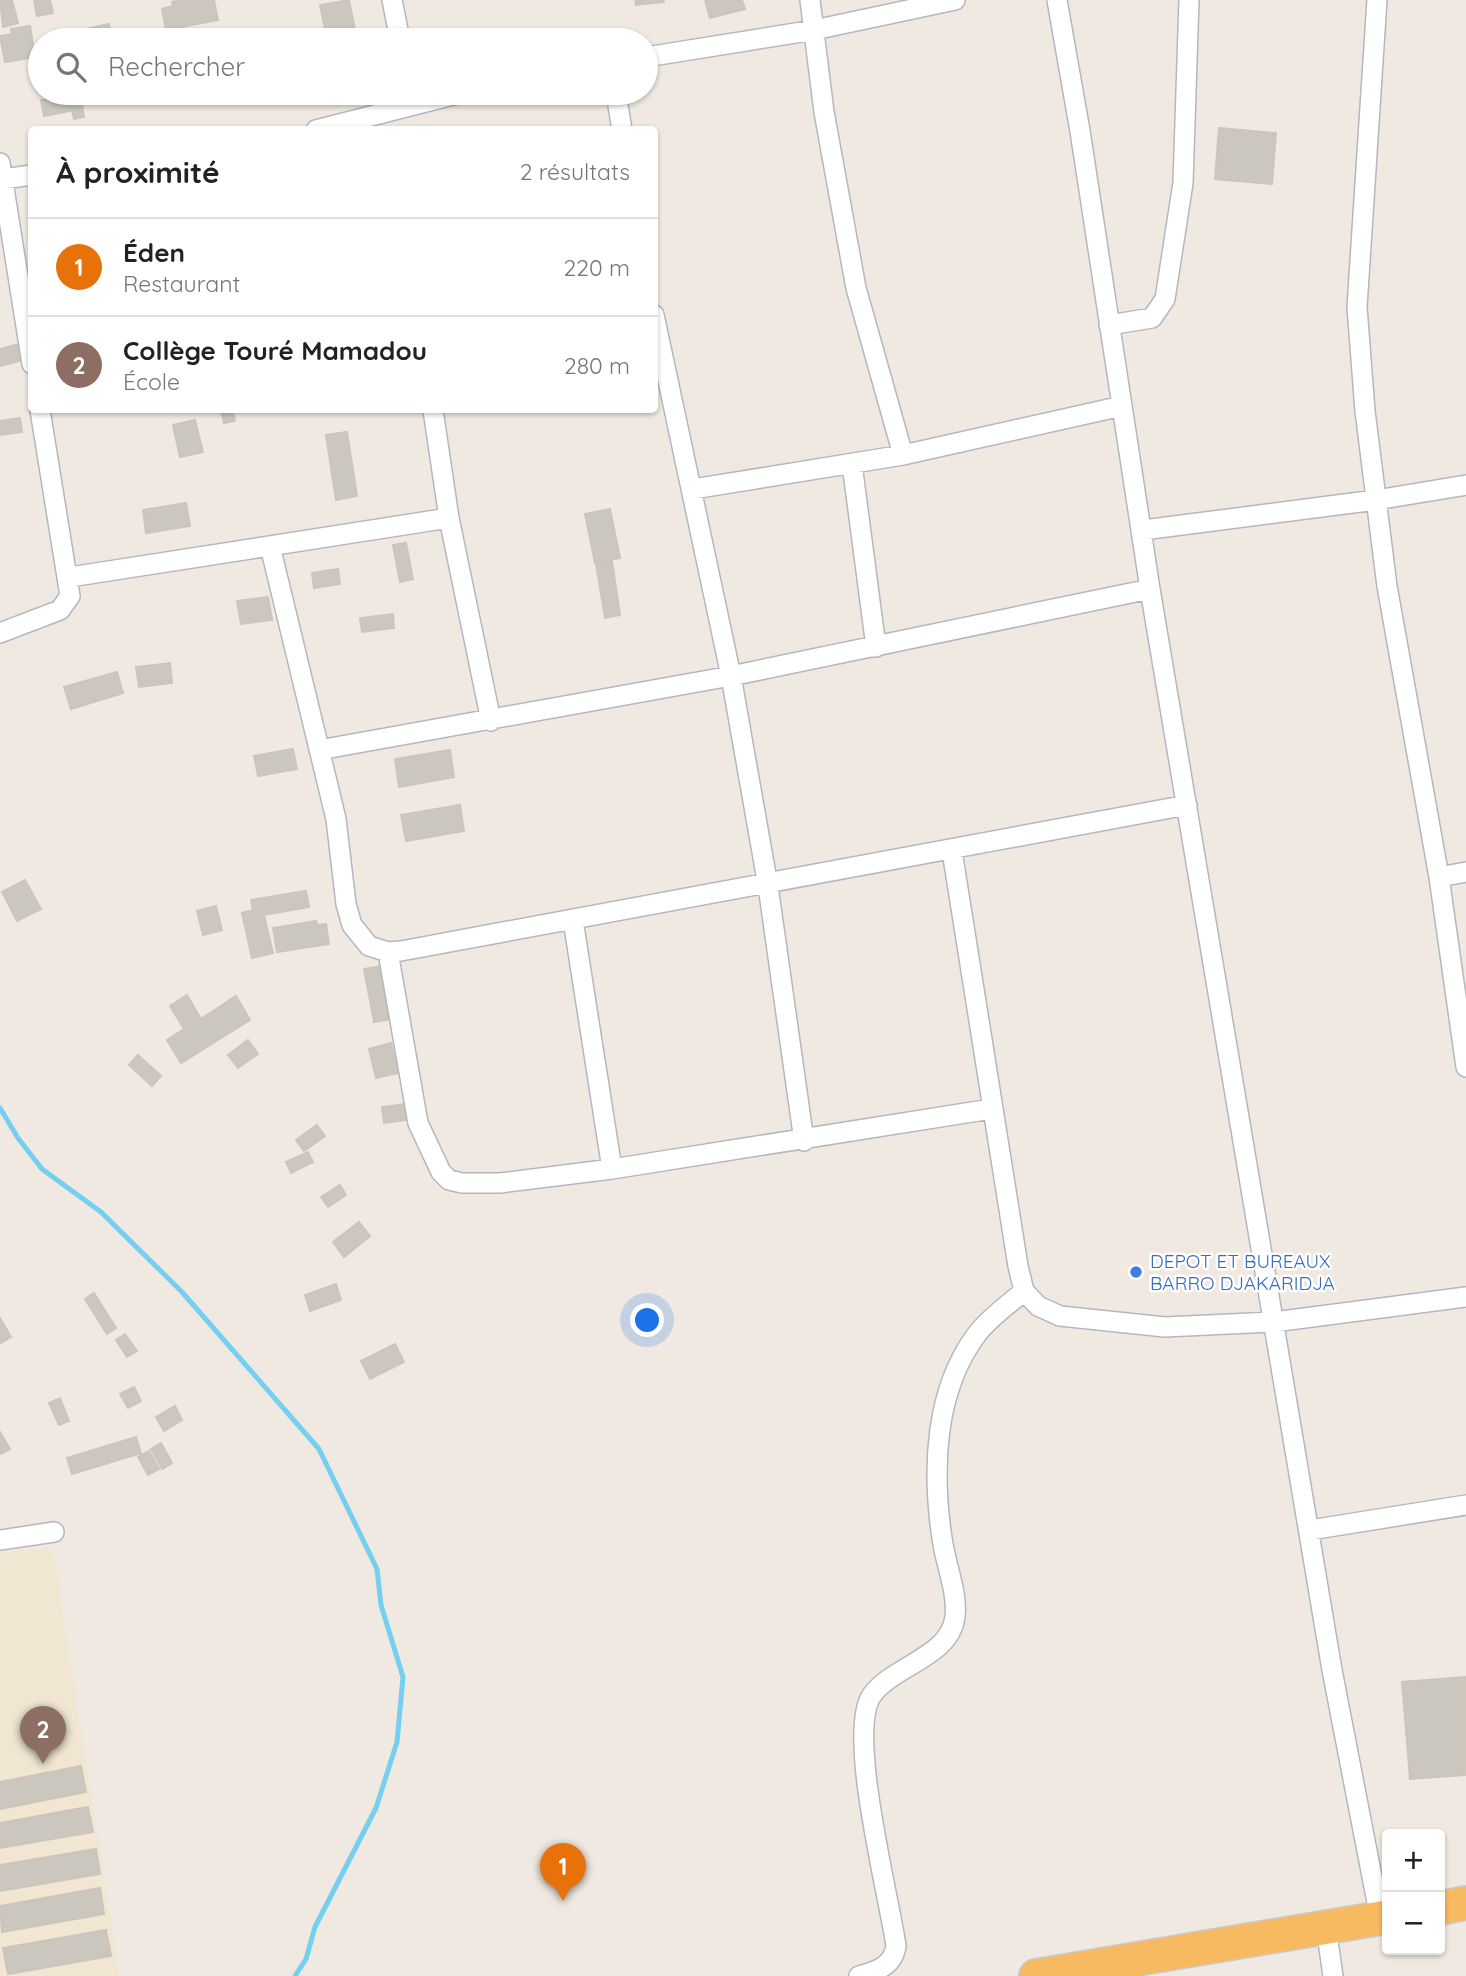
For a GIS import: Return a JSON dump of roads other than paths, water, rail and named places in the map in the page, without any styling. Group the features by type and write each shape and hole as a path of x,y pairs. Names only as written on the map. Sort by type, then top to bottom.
{"highway":[{"path":"1445,1907 1466,1903"},
{"path":"1036,1976 1382,1917"}],"street":[{"path":"393,0 398,28"},
{"path":"810,0 826,125 856,288 903,455"},
{"path":"658,55 814,30 955,0"},
{"path":"1056,0 1143,530 1150,589 1332,1670 1382,1912"},
{"path":"1109,325 1152,318 1165,299 1183,183 1189,0"},
{"path":"1377,0 1357,307 1376,500 1402,675 1439,877 1466,1067"},
{"path":"328,126 392,105"},
{"path":"618,105 621,126"},
{"path":"28,174 1,171 28,339"},
{"path":"658,333 731,676 768,886 804,1141"},
{"path":"693,489 903,455 1122,406"},
{"path":"0,633 65,607 70,596 41,413"},
{"path":"433,413 449,518 491,721"},
{"path":"852,464 876,648"},
{"path":"1143,530 1376,500 1466,485"},
{"path":"69,577 449,518"},
{"path":"270,546 336,819 346,904 352,925 369,946 388,952 768,886 1187,805"},
{"path":"320,750 491,721 876,648 1150,589"},
{"path":"952,851 991,1109 1024,1291 1038,1306 1060,1316 1165,1327 1274,1322 1466,1297"},
{"path":"1439,877 1466,872"},
{"path":"573,920 612,1169"},
{"path":"388,952 418,1123 441,1172 449,1180 476,1185 612,1169 804,1141 991,1109"},
{"path":"859,1976 886,1966 891,1961 896,1945 864,1761 866,1707 872,1695 886,1681 939,1645 951,1630 956,1604 942,1537 936,1488 945,1404 957,1371 978,1332 1024,1291"},
{"path":"1310,1530 1466,1505"},
{"path":"0,1540 54,1532"},
{"path":"1326,1927 1333,1976"}],"waterway":[{"path":"0,1108 18,1138 42,1169 101,1212 182,1292 319,1449 377,1569 381,1605 403,1677 397,1742 376,1808 315,1927 306,1959 295,1976"}],"place":[{"name":"DEPOT ET BUREAUX BARRO DJAKARIDJA","path":"1136,1272"},
{"name":"Collège Touré Mamadou","path":"43,1764"},
{"name":"Éden","path":"563,1901"}]}
